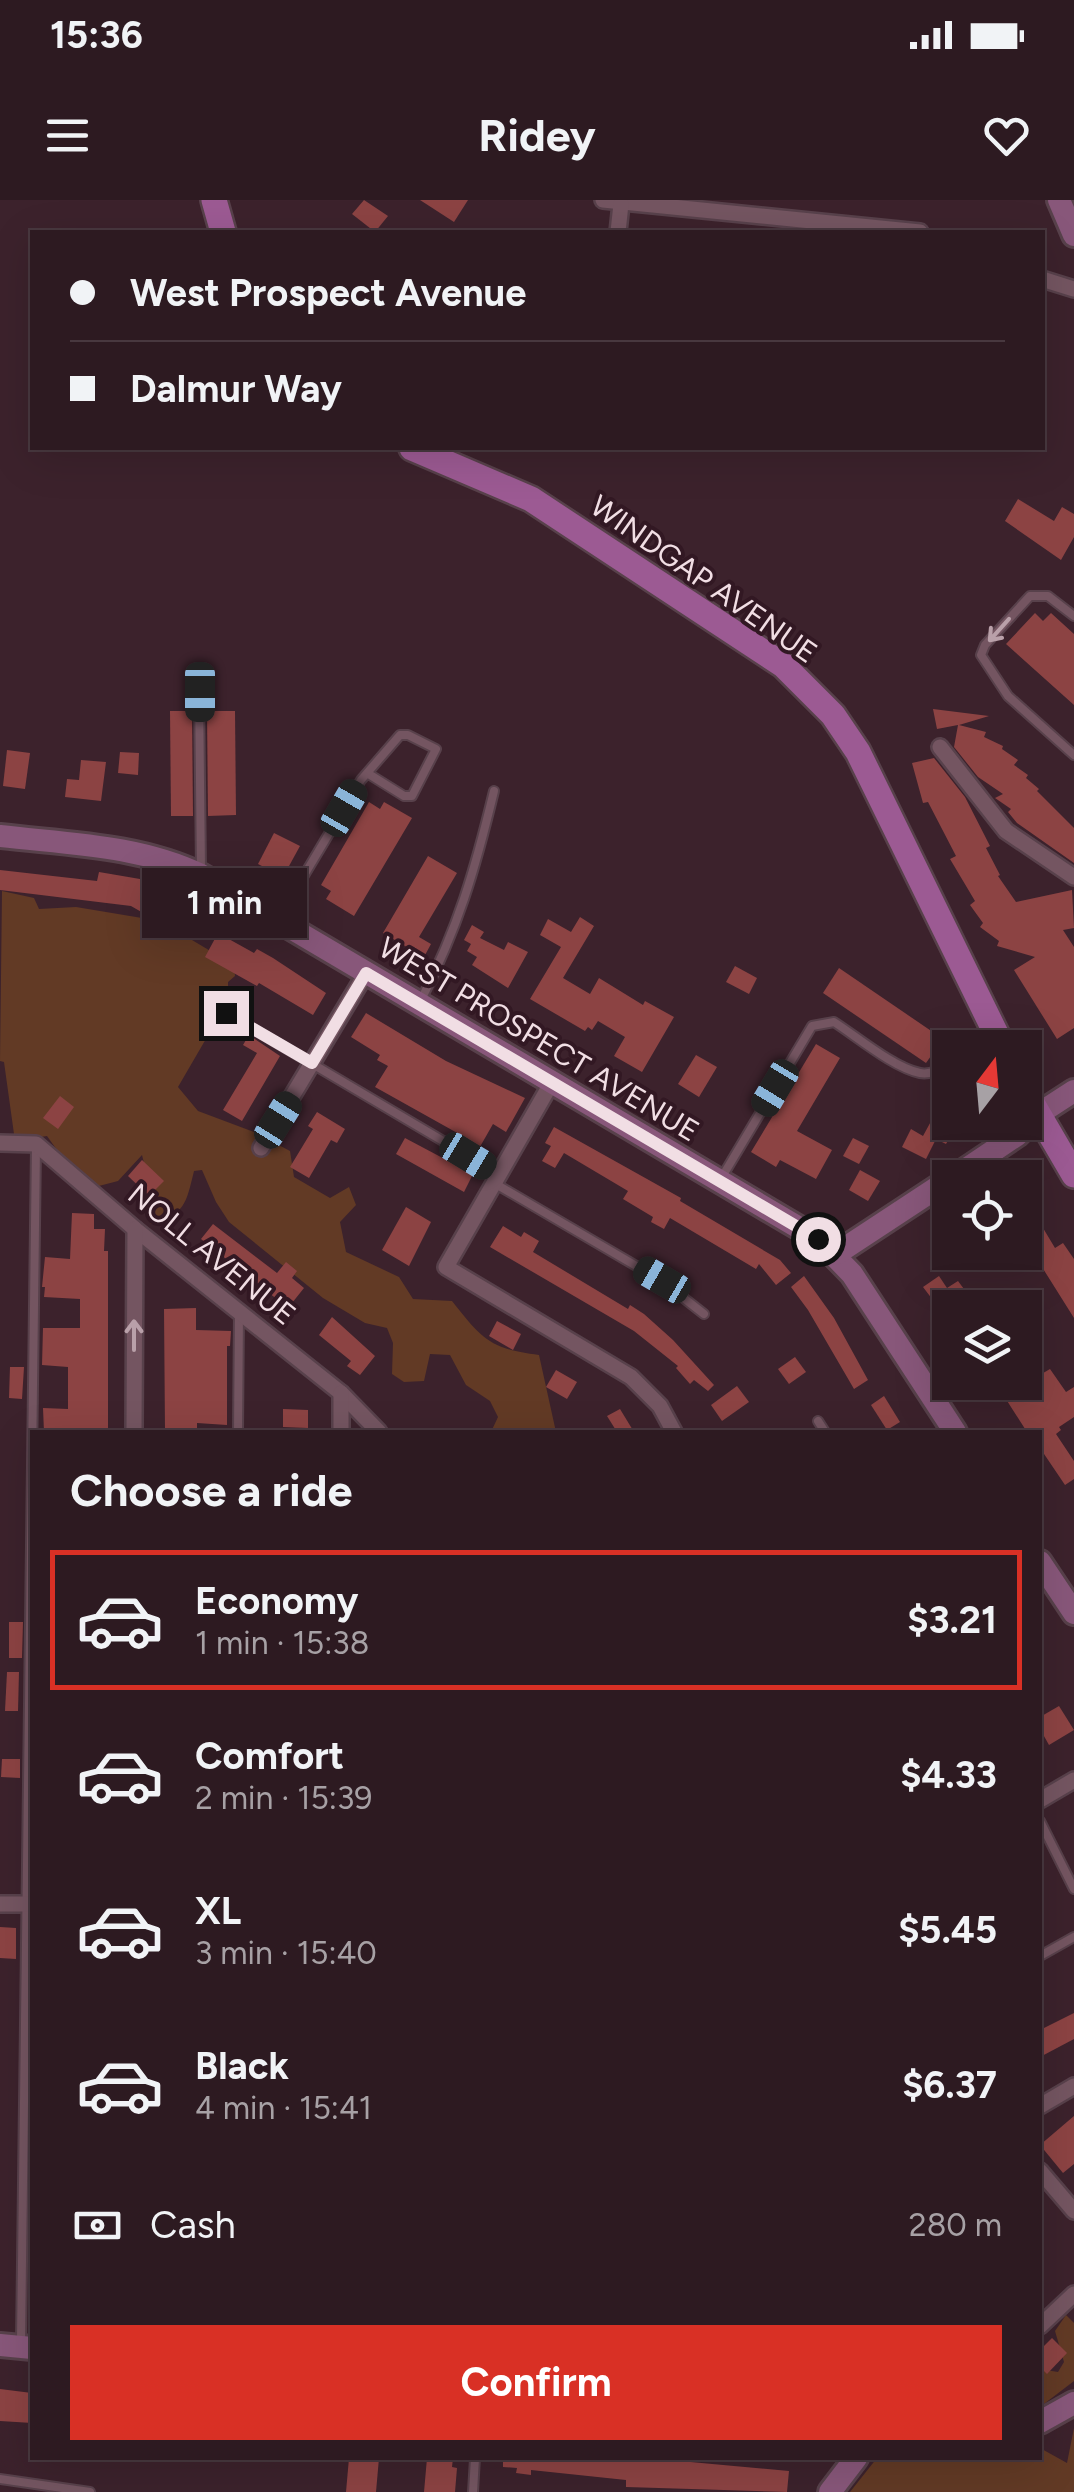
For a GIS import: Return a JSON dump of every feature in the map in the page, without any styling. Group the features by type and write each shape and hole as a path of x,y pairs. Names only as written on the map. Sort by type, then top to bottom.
{"main road":[{"path":"214,200 222,230"},
{"name":"WINDGAP AVENUE","path":"417,450 531,498 783,665 832,714 858,752 986,1030"},
{"path":"1042,1124 1074,1174"}],"street":[{"path":"603,200 899,230"},
{"path":"1059,200 1074,235"},
{"path":"618,230 621,204"},
{"path":"1045,280 1074,290"},
{"path":"940,747 1006,831 1074,877"},
{"name":"WEST PROSPECT AVENUE","path":"0,836 127,851 159,858 201,875 818,1239 836,1254 954,1430"},
{"path":"261,1148 366,973"},
{"path":"552,1082 446,1267 631,1377 660,1406 673,1430"},
{"path":"1042,1113 1074,1091"},
{"path":"979,1160 1010,1140"},
{"path":"0,1143 36,1144"},
{"name":"NOLL AVENUE","path":"36,1144 341,1393 377,1430"},
{"path":"836,1254 932,1191"},
{"path":"134,1430 135,1228"},
{"path":"341,1393 341,1430"},
{"path":"1042,1565 1071,1601"},
{"path":"1042,1799 1074,1780"},
{"path":"0,1904 29,1904"},
{"path":"1042,2105 1074,2086"},
{"path":"1042,2173 1074,2211"},
{"path":"1042,2324 1074,2294"},
{"path":"1042,2421 1074,2403"},
{"path":"830,2492 854,2460"}],"lane":[{"path":"1074,616 1048,596 1030,596 981,655 1008,696 1074,755"},
{"path":"200,692 201,875"},
{"path":"278,919 367,773 400,734 436,749 436,756 412,796 404,796 367,773"},
{"path":"419,1004 448,946 473,880 494,791"},
{"path":"226,1013 662,1280 704,1314"},
{"path":"719,1181 812,1026 834,1022 904,1067 922,1074 932,1072"},
{"path":"33,1430 36,1144"},
{"path":"238,1430 239,1312"},
{"path":"818,1421 824,1430"},
{"path":"18,2346 30,1795"},
{"path":"1042,1825 1074,1889"},
{"path":"1042,1955 1074,1937"},
{"path":"473,2492 475,2460"},
{"path":"0,2479 90,2492"}],"shaded area":[{"path":"2,891 34,898 39,909 76,907 160,921 234,965 235,976 228,982 228,1001 178,1087 198,1111 254,1132 290,1151 294,1177 330,1198 349,1187 356,1205 340,1222 346,1252 399,1277 413,1299 452,1301 488,1340 539,1355 556,1430 492,1430 498,1417 490,1401 466,1385 450,1355 430,1354 424,1381 404,1382 392,1374 393,1343 387,1328 365,1323 323,1298 229,1222 202,1170 194,1171 186,1200 177,1212 151,1224 144,1211 149,1183 142,1155 118,1181 95,1187 62,1157 47,1136 14,1134 4,1062 0,1061"},
{"path":"1066,2315 1074,2323 1074,2381 1042,2405 1042,2369 1058,2372 1064,2362 1055,2331"},
{"path":"1074,2428 1074,2492 850,2492 875,2460 1042,2460 1042,2449 1067,2463"}],"building":[{"path":"364,200 388,216 372,230 352,214"},
{"path":"420,200 468,200 454,222"},
{"path":"1018,499 1054,521 1062,507 1074,514 1074,537 1061,560 1005,521"},
{"path":"1035,613 1043,621 1051,613 1074,634 1074,705 1006,644"},
{"path":"933,709 989,716 959,725 986,732 984,737 1003,746 1018,760 1014,765 1028,775 1026,778 1037,791 1074,828 1074,863 1017,823 1008,812 1011,809 995,798 1003,794 978,777 954,747 958,725 937,729"},
{"path":"170,711 192,711 193,816 171,816"},
{"path":"207,711 235,711 236,815 208,816"},
{"path":"7,750 30,753 25,789 3,786"},
{"path":"120,752 139,753 138,775 118,773"},
{"path":"934,758 965,797 990,846 986,848 998,876 1016,902 1072,890 1074,928 1063,930 1074,947 1074,1028 1057,1039 1014,970 1035,957 997,946 999,941 980,927 983,923 970,905 975,901 950,859 956,856 928,802 923,803 912,763"},
{"path":"81,760 106,762 101,801 65,797 67,779 79,780"},
{"path":"369,802 380,809 384,802 412,818 354,916 326,899 331,891 321,885"},
{"path":"274,833 300,846 283,877 258,864"},
{"path":"428,856 457,873 419,937 431,944 424,957 383,933"},
{"path":"0,870 97,881 99,872 140,879 168,894 164,900 195,918 185,937 131,906 0,890"},
{"path":"580,917 594,926 563,978 590,994 599,978 643,1005 645,1001 674,1017 642,1072 614,1056 625,1037 598,1021 592,1030 588,1027 585,1031 530,999 561,947 540,935 548,919 571,932"},
{"path":"472,925 484,932 480,938 504,950 508,942 528,952 508,988 472,965 477,957 467,951 471,944 464,940"},
{"path":"218,933 254,953 257,949 326,993 313,1015 205,957"},
{"path":"735,966 757,978 749,994 726,982"},
{"path":"839,968 932,1031 932,1055 926,1063 823,993"},
{"path":"366,1013 446,1061 525,1098 506,1132 493,1124 477,1152 464,1145 468,1139 375,1087 388,1066 377,1060 380,1055 351,1037"},
{"path":"249,1035 280,1056 242,1121 223,1110 257,1053 243,1045"},
{"path":"816,1044 840,1058 797,1131 832,1150 816,1179 780,1160 776,1167 751,1152"},
{"path":"696,1055 717,1067 699,1097 678,1084"},
{"path":"60,1096 74,1107 58,1129 43,1118"},
{"path":"317,1112 345,1129 337,1143 331,1140 309,1178 290,1167 313,1129 308,1126"},
{"path":"932,1119 932,1140 936,1140 926,1159 902,1147 911,1129 923,1136"},
{"path":"554,1127 681,1198 680,1201 780,1260 791,1273 776,1285 759,1264 756,1269 670,1218 664,1229 651,1222 653,1217 623,1199 628,1191 564,1153 555,1168 542,1161 551,1146 545,1143"},
{"path":"405,1138 454,1164 457,1158 469,1165 467,1170 473,1174 464,1192 396,1154"},
{"path":"853,1138 869,1146 859,1164 843,1156"},
{"path":"142,1160 164,1181 149,1196 128,1176"},
{"path":"860,1170 880,1181 868,1201 849,1190"},
{"path":"406,1207 431,1222 409,1266 382,1250"},
{"path":"72,1213 94,1214 94,1229 105,1229 104,1251 108,1251 108,1430 44,1430 43,1408 68,1409 68,1367 42,1365 43,1328 80,1328 80,1299 44,1297 45,1257 70,1259"},
{"path":"213,1224 277,1273 286,1262 297,1271 292,1278 304,1288 288,1308 201,1239"},
{"path":"503,1226 521,1237 524,1232 539,1241 533,1252 628,1309 630,1305 644,1314 714,1385 708,1391 694,1380 690,1384 678,1366 634,1331 490,1247"},
{"path":"1042,1229 1055,1248 1063,1243 1074,1259 1074,1318 1042,1267"},
{"path":"804,1276 834,1318 868,1380 854,1389 791,1287"},
{"path":"939,1276 947,1288 958,1281 965,1290 932,1290 932,1299 923,1287"},
{"path":"196,1308 196,1330 231,1331 227,1346 227,1425 197,1423 197,1430 165,1430 164,1309"},
{"path":"332,1317 375,1356 360,1375 347,1366 351,1361 319,1335"},
{"path":"497,1321 521,1334 513,1350 489,1336"},
{"path":"795,1357 806,1372 789,1384 778,1369"},
{"path":"10,1367 24,1367 22,1399 9,1398"},
{"path":"1050,1369 1066,1392 1074,1387 1074,1417 1059,1427 1061,1430 1056,1434 1074,1461 1074,1479 1065,1485 1042,1451 1042,1430 1026,1430 1007,1400 1042,1400 1042,1374"},
{"path":"556,1370 577,1382 567,1399 546,1387"},
{"path":"737,1386 749,1402 722,1421 711,1405"},
{"path":"884,1396 900,1422 887,1430 871,1405"},
{"path":"283,1409 308,1410 308,1428 283,1427"},
{"path":"620,1409 633,1430 616,1430 607,1416"},
{"path":"9,1622 23,1622 22,1658 9,1658"},
{"path":"7,1672 19,1672 18,1711 5,1711"},
{"path":"1059,1706 1074,1730 1049,1745 1042,1733 1042,1716"},
{"path":"2,1759 20,1759 20,1778 1,1777"},
{"path":"0,1927 16,1928 16,1959 0,1958"},
{"path":"1074,2013 1074,2039 1042,2056 1042,2029"},
{"path":"1074,2116 1074,2164 1063,2173 1042,2143"},
{"path":"1052,2338 1067,2353 1047,2374 1042,2369 1042,2348"},
{"path":"0,2389 30,2393 30,2423 0,2421"},
{"path":"349,2460 379,2460 376,2492 346,2492"},
{"path":"427,2460 453,2460 452,2467 457,2468 455,2492 424,2492"},
{"path":"503,2460 669,2460 789,2471 787,2492 626,2487 626,2480 531,2470 531,2475 503,2467"}],"route":[{"path":"226,1013 312,1063 366,973 818,1239"}]}
